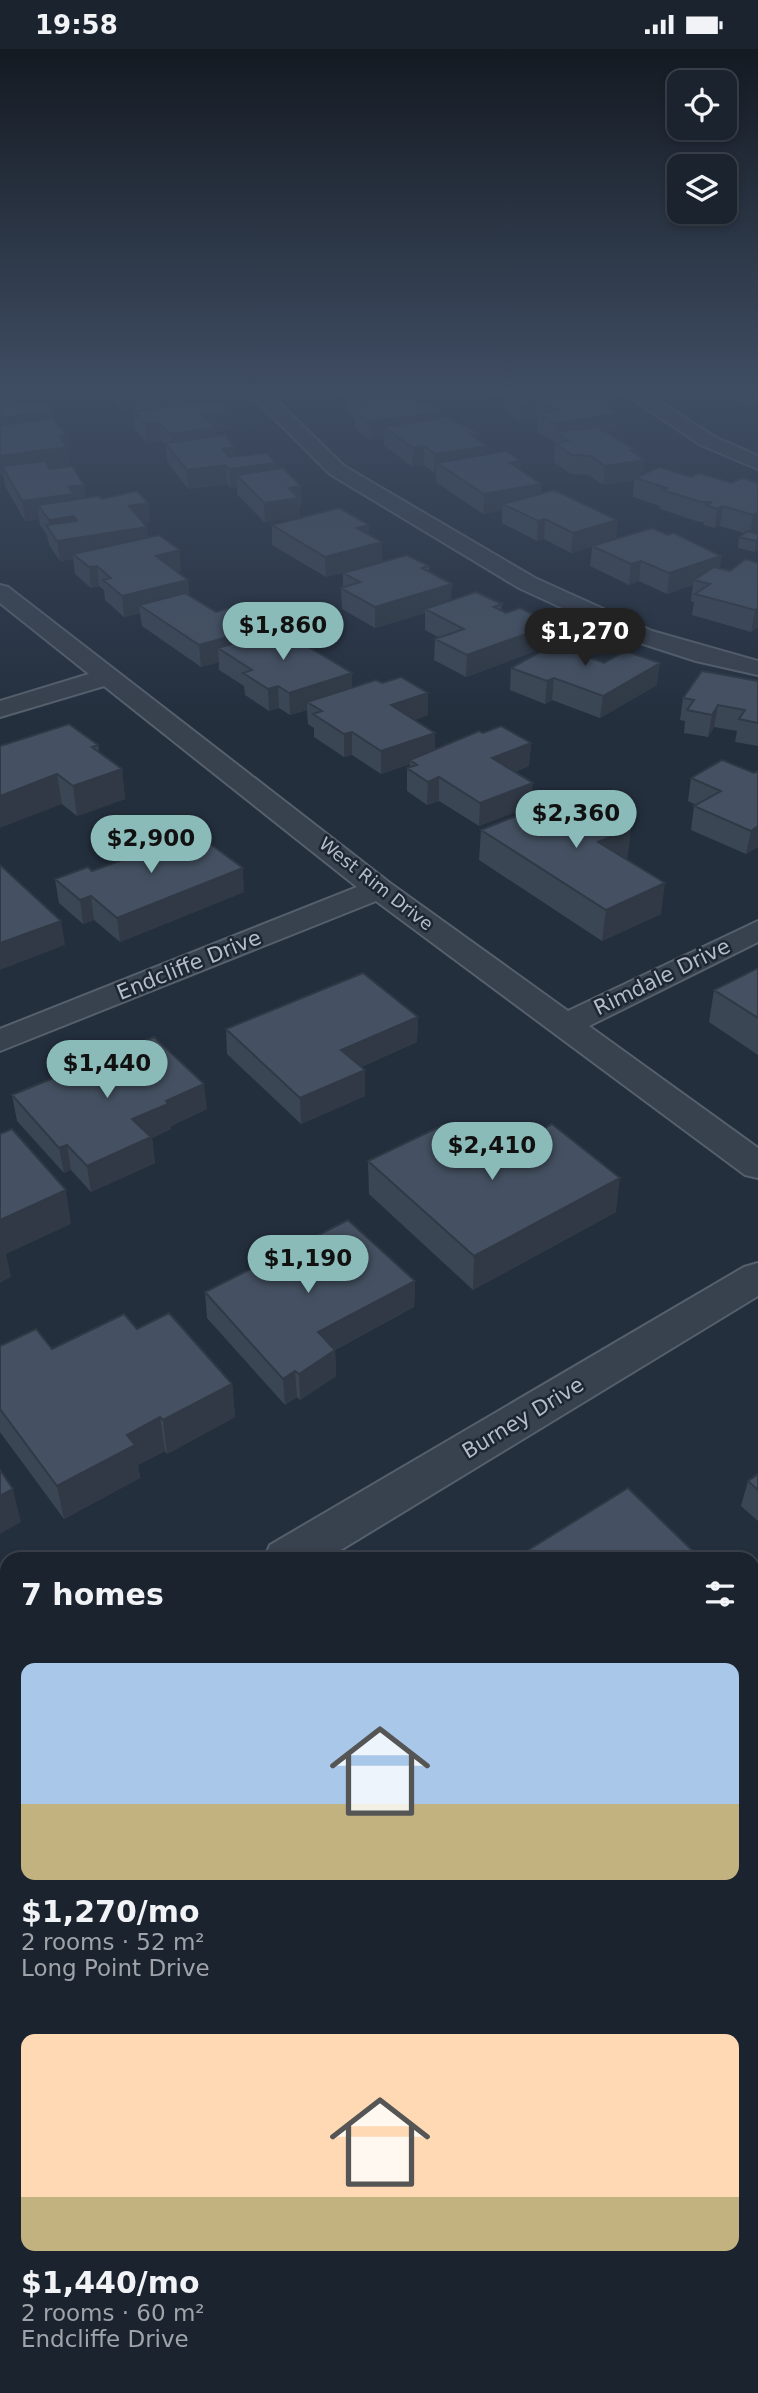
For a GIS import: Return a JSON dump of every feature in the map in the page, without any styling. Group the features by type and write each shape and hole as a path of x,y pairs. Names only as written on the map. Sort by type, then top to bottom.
{"street":[{"path":"388,500 527,583 643,636 705,656 758,668"},
{"name":"West Rim Drive","path":"0,592 106,677 292,818 379,889 758,1166"},
{"path":"0,709 106,677"},
{"name":"Endcliffe Drive","path":"0,1041 379,889"},
{"name":"Rimdale Drive","path":"567,1024 758,930"},
{"name":"Burney Drive","path":"299,1552 758,1277"}],"building":[{"path":"69,500 146,500 148,503 129,506 147,527 57,541 46,525 77,521 74,516 49,520 38,505"},
{"path":"516,500 576,500 617,520 573,533 545,519 538,521 503,504"},
{"path":"696,500 758,500 758,513 753,515 723,506 717,509 706,505 712,502"},
{"path":"339,508 369,525 357,528 382,542 325,557 272,525"},
{"path":"652,528 668,535 674,533 721,556 669,573 641,561 631,564 592,546"},
{"path":"748,531 758,534 758,540 739,537"},
{"path":"159,535 180,550 156,556 188,580 122,596 103,580 111,578 97,566 89,567 73,554"},
{"path":"407,555 429,566 422,568 452,584 375,607 341,588 360,582 343,573"},
{"path":"746,559 758,563 758,608 755,610 695,594 710,584 694,580 714,567 730,571"},
{"path":"476,592 502,604 494,607 506,613 520,608 554,624 467,655 435,639 464,629 425,609"},
{"path":"185,593 216,612 235,606 256,619 239,624 249,631 199,645 139,605"},
{"path":"280,630 352,673 289,693 278,686 268,689 243,673 252,670 218,648"},
{"path":"560,641 594,654 588,657 604,663 625,651 660,663 603,696 554,678 547,681 511,668"},
{"path":"702,671 758,681 758,723 739,719 745,710 718,705 712,715 687,710 694,700 683,698"},
{"path":"401,677 428,693 391,705 435,733 381,751 352,732 344,734 313,714 322,711 307,702 376,680 382,683"},
{"path":"69,724 98,745 92,747 122,769 73,786 57,774 0,796 0,746"},
{"path":"501,726 531,743 492,758 533,783 480,803 439,777 428,782 407,768 417,765 410,760 479,731 483,733"},
{"path":"722,760 754,773 758,771 758,826 751,831 694,806 721,791 691,778"},
{"path":"572,794 631,829 598,842 665,883 606,910 481,830"},
{"path":"195,833 243,868 117,918 91,896 80,900 55,879 88,867 92,871"},
{"path":"0,865 61,921 0,943"},
{"path":"758,968 758,1018 714,990"},
{"path":"363,973 418,1017 341,1050 365,1070 300,1098 226,1029"},
{"path":"154,1037 204,1084 166,1101 168,1104 132,1119 151,1137 87,1166 67,1145 59,1148 12,1095"},
{"path":"552,1124 620,1178 474,1256 368,1161 443,1125 484,1159"},
{"path":"12,1129 66,1190 0,1220 0,1134"},
{"path":"348,1220 415,1281 318,1332 335,1350 299,1374 295,1371 283,1379 205,1292"},
{"path":"169,1313 232,1384 163,1420 160,1417 127,1435 135,1445 57,1486 0,1409 0,1346 36,1329 52,1349 124,1314 137,1329"},
{"path":"0,1470 13,1489 0,1496"},
{"path":"758,1474 758,1490 748,1481"},
{"path":"628,1488 694,1552 525,1552"}]}
